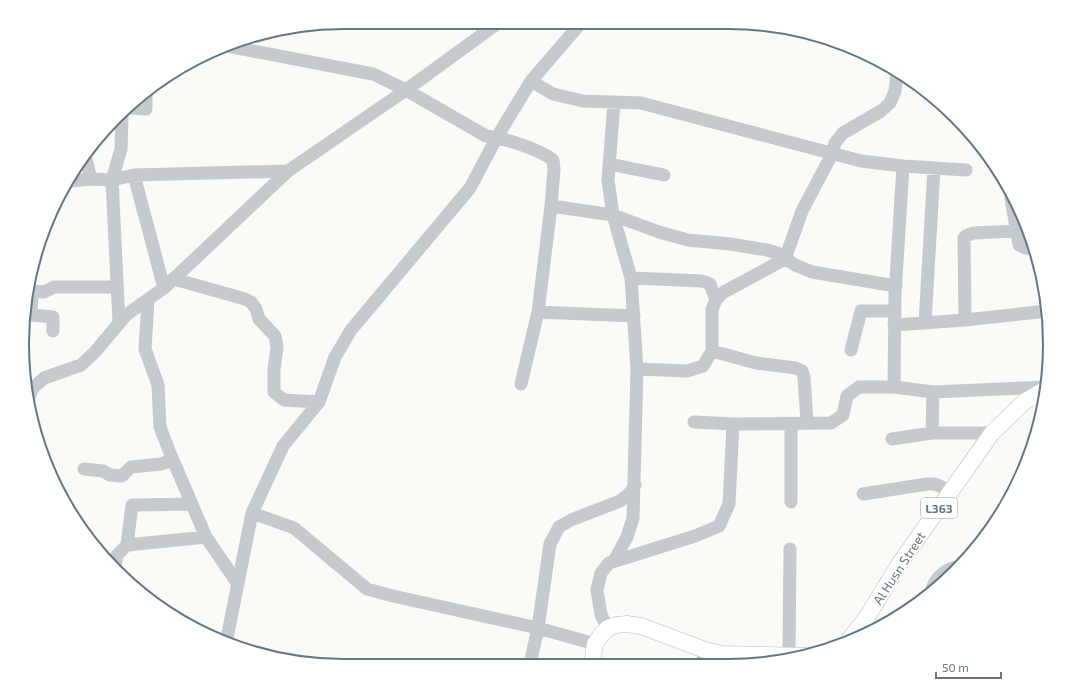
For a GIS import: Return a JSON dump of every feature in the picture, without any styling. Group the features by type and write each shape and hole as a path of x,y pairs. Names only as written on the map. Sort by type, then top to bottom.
{"main road":[{"name":"Al Husn Street","path":"855,632 867,618 900,563 992,433 1024,402 1039,393"},
{"path":"593,659 595,644 601,635 608,628 616,625 627,624 641,626 704,658 722,654 777,655"}],"street":[{"path":"33,381 81,365 94,353 126,315 164,288 288,171 406,90 490,29"},
{"path":"227,637 252,514 283,446 319,402 335,356 351,330 470,188 497,137 531,81 576,29"},
{"path":"237,48 373,74 406,90 486,136 497,137 545,154 553,160 554,169 538,312 521,384"},
{"path":"637,369 687,371 703,366 712,351 712,309 716,300 724,292 784,259 802,211 832,154 835,143 843,132 881,111 890,104 895,91 897,78"},
{"path":"531,81 554,94 583,100 641,103 861,161 903,166 966,170"},
{"path":"135,108 146,109 146,99"},
{"path":"614,102 608,180 613,215 631,278 637,369 633,518 627,537 614,561"},
{"path":"119,323 112,180 121,148 122,120"},
{"path":"87,162 91,178"},
{"path":"609,164 664,175"},
{"path":"894,387 894,311 903,166"},
{"path":"925,323 934,168"},
{"path":"75,180 91,178 112,180 134,175 288,171"},
{"path":"134,175 164,288"},
{"path":"550,206 613,215 659,232 688,240 730,244 767,250 777,253 795,265 812,272 896,286"},
{"path":"1013,210 1019,245 1028,248"},
{"path":"966,320 964,238 973,233 1017,231"},
{"path":"631,278 702,281 710,284 716,300"},
{"path":"174,279 251,302 256,309 259,319 275,336 277,347 274,370 274,392 284,400 319,402"},
{"path":"34,291 44,292 54,287 117,287"},
{"path":"148,300 145,349 158,385 160,427 206,537 238,584"},
{"path":"851,350 860,311 894,311"},
{"path":"538,312 634,316"},
{"path":"894,325 966,320 1041,312"},
{"path":"31,313 31,315 53,317 53,331"},
{"path":"712,351 756,363 796,368 802,371 804,377 807,422"},
{"path":"694,422 733,424 791,424 807,422 831,423 843,415 847,396 859,387 894,387 933,392 1040,388"},
{"path":"932,433 933,392"},
{"path":"608,628 601,615 597,590 601,573 609,563 695,536 719,526 729,504 733,424"},
{"path":"791,424 791,502"},
{"path":"892,439 932,433 992,433"},
{"path":"84,469 103,471 110,476 122,476 131,467 161,464 173,460"},
{"path":"863,494 927,484 935,484 951,491"},
{"path":"531,659 538,628 550,544 560,527 571,520 620,501 629,494 635,485"},
{"path":"116,562 117,555 127,545 132,505 192,504"},
{"path":"252,514 294,528 367,588 393,596 538,628 595,644"},
{"path":"127,545 206,537"},
{"path":"789,653 790,549"},
{"path":"936,581 942,573 947,571"}]}
